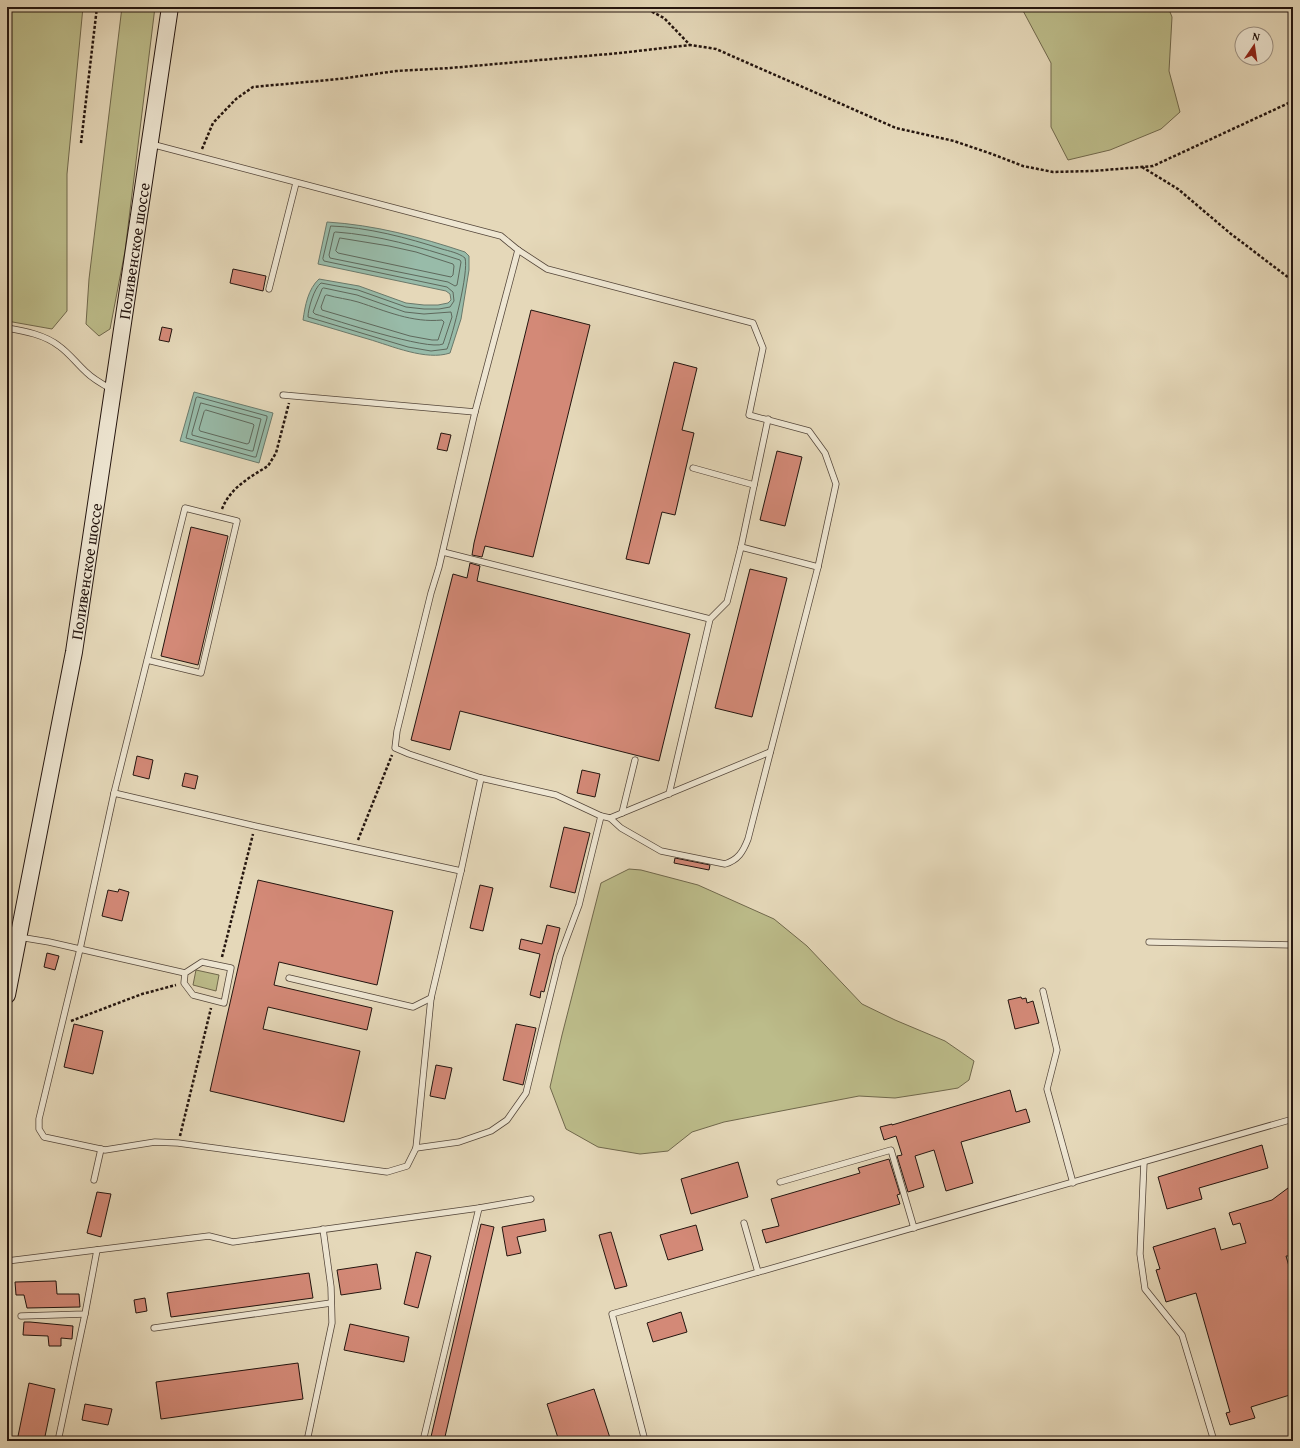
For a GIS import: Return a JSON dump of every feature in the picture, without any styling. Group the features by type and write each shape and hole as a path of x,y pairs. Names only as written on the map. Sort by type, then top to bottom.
{"street":[{"name":"Поливенское шоссе","path":"7,995 74,652 148,144 170,7"}],"lane":[{"path":"148,144 501,236 518,250 547,269 754,323 763,348 749,415 809,431 825,453 836,484 818,567 748,839 744,851 732,862 725,864 661,850 621,828 610,818 601,816 556,795 481,778 395,748 397,731 431,593 443,552 475,412 518,250"},
{"path":"269,289 296,183"},
{"path":"7,328 24,331 44,338 59,346 98,382 113,390"},
{"path":"283,395 475,412"},
{"path":"669,794 710,619 727,602 741,547 768,419"},
{"path":"693,468 754,485"},
{"path":"147,660 201,673 237,521 185,508 147,660 114,793 63,1024 39,1119 39,1130 44,1137 105,1150 155,1142 178,1143 387,1172 407,1166 416,1148 430,998 461,871 481,778"},
{"path":"741,547 818,567"},
{"path":"443,552 710,619"},
{"path":"610,818 770,752"},
{"path":"622,813 635,760"},
{"path":"114,793 255,826 461,871"},
{"path":"416,1148 459,1142 491,1131 507,1120 526,1093 560,956 579,905 601,816"},
{"path":"19,937 80,949 185,974"},
{"path":"1149,942 1293,945"},
{"path":"202,962 231,968 224,1003 193,995 184,983 185,974 202,962"},
{"path":"289,978 413,1007 430,998"},
{"path":"1043,991 1057,1050 1047,1089 1073,1183"},
{"path":"645,1441 612,1314 1293,1119"},
{"path":"94,1180 101,1149"},
{"path":"780,1182 891,1150 914,1228"},
{"path":"1144,1162 1140,1254 1146,1289 1182,1335 1214,1441"},
{"path":"7,1261 209,1236 233,1242 479,1208 531,1199"},
{"path":"423,1441 479,1208"},
{"path":"744,1223 758,1272"},
{"path":"307,1441 332,1323 331,1287 323,1229"},
{"path":"58,1441 97,1250"},
{"path":"154,1328 331,1303"},
{"path":"21,1316 85,1314"}],"path":[{"path":"81,143 97,7"},
{"path":"643,7 664,18 690,45"},
{"path":"199,157 214,124 236,99 253,88 339,79 396,71 605,55 690,45 716,49 896,128 954,141 1023,166 1054,172 1093,171 1153,166 1293,101"},
{"path":"1141,167 1178,188 1231,234 1293,281"},
{"path":"220,517 227,497 236,487 268,466 276,453 290,396"},
{"path":"355,848 395,748"},
{"path":"220,965 255,826"},
{"path":"63,1024 142,994 184,983"},
{"path":"178,1143 213,1000"}],"shaded area":[{"path":"7,7 83,7 67,174 67,311 52,329 7,321"},
{"path":"122,7 155,7 125,251 110,329 99,336 86,324 89,279"},
{"path":"1021,7 1168,7 1172,17 1169,71 1180,112 1161,129 1110,150 1068,160 1051,127 1051,63"},
{"path":"629,869 641,870 698,885 774,919 807,946 862,1004 945,1041 974,1061 969,1080 958,1088 895,1098 859,1096 724,1122 692,1132 668,1151 640,1154 598,1147 566,1129 550,1087 562,1035 601,883"},
{"path":"196,970 219,975 216,991 193,985"}],"water":[{"path":"327,222 397,232 465,252 469,256 469,270 461,319 450,353 430,355 409,352 303,320 310,293 315,283 319,279 359,286 406,303 438,305 448,303 451,300 450,294 446,291 318,264"},
{"path":"194,392 273,413 259,463 180,441"}],"building":[{"path":"233,269 266,276 263,291 230,283"},
{"path":"531,310 590,325 533,557 485,546 482,557 472,555 474,543"},
{"path":"162,327 172,329 169,342 159,340"},
{"path":"674,362 697,368 682,430 694,433 675,515 662,512 649,564 626,559"},
{"path":"441,433 451,435 447,451 437,449"},
{"path":"777,451 802,457 785,526 760,520"},
{"path":"191,527 228,536 198,665 161,656"},
{"path":"470,563 480,566 477,581 690,634 659,761 460,711 450,750 411,740 453,574 467,578"},
{"path":"750,569 787,578 752,717 715,708"},
{"path":"137,756 153,760 149,779 133,775"},
{"path":"582,770 600,774 595,797 577,793"},
{"path":"185,773 198,776 195,789 182,786"},
{"path":"564,827 590,833 575,893 550,887"},
{"path":"675,858 710,865 709,870 674,863"},
{"path":"258,880 393,911 377,985 279,962 274,985 372,1008 367,1030 268,1007 263,1029 360,1051 344,1122 210,1091"},
{"path":"480,885 493,888 483,931 470,928"},
{"path":"119,889 129,892 122,921 102,916 108,890 118,892"},
{"path":"547,925 560,928 544,992 541,991 540,998 530,995 540,954 519,949 521,939 542,944"},
{"path":"47,953 59,956 55,970 44,967"},
{"path":"1021,997 1022,999 1026,998 1027,1003 1033,1001 1039,1023 1015,1029 1008,1000"},
{"path":"74,1024 103,1031 93,1074 64,1067"},
{"path":"516,1024 536,1028 523,1085 503,1080"},
{"path":"436,1065 452,1068 445,1099 430,1096"},
{"path":"1010,1090 1016,1112 1026,1109 1030,1122 961,1142 973,1183 946,1191 934,1150 915,1156 924,1187 908,1192 897,1156 902,1155 896,1136 884,1140 880,1127 892,1125"},
{"path":"1262,1145 1268,1168 1199,1188 1202,1199 1167,1209 1158,1177"},
{"path":"889,1159 900,1194 897,1195 900,1204 766,1243 762,1230 779,1226 771,1199 860,1173 858,1168"},
{"path":"738,1162 748,1197 691,1214 681,1179"},
{"path":"1288,1188 1293,1205 1293,1256 1286,1256 1293,1280 1293,1394 1251,1407 1255,1418 1230,1425 1226,1413 1230,1412 1196,1293 1166,1302 1156,1270 1160,1269 1153,1247 1215,1228 1221,1250 1246,1243 1240,1223 1233,1225 1229,1213 1272,1200"},
{"path":"97,1192 111,1194 101,1237 87,1233"},
{"path":"544,1219 546,1231 517,1237 521,1253 507,1256 502,1227"},
{"path":"481,1224 494,1227 444,1441 430,1441"},
{"path":"696,1225 703,1250 668,1260 660,1235"},
{"path":"611,1232 627,1286 615,1289 599,1235"},
{"path":"416,1252 431,1256 418,1308 404,1304"},
{"path":"377,1264 381,1289 341,1295 337,1270"},
{"path":"309,1273 313,1298 171,1317 167,1293"},
{"path":"56,1281 57,1294 79,1294 80,1307 27,1308 24,1295 16,1295 15,1282"},
{"path":"145,1298 147,1311 136,1313 134,1300"},
{"path":"681,1312 687,1332 653,1342 647,1323"},
{"path":"24,1322 73,1326 72,1339 61,1338 61,1346 49,1346 48,1336 23,1335"},
{"path":"350,1324 409,1337 404,1362 344,1350"},
{"path":"298,1363 303,1399 161,1419 156,1382"},
{"path":"29,1383 55,1389 44,1441 17,1441"},
{"path":"594,1389 611,1441 559,1441 547,1404"},
{"path":"85,1404 112,1409 108,1425 82,1420"}]}
